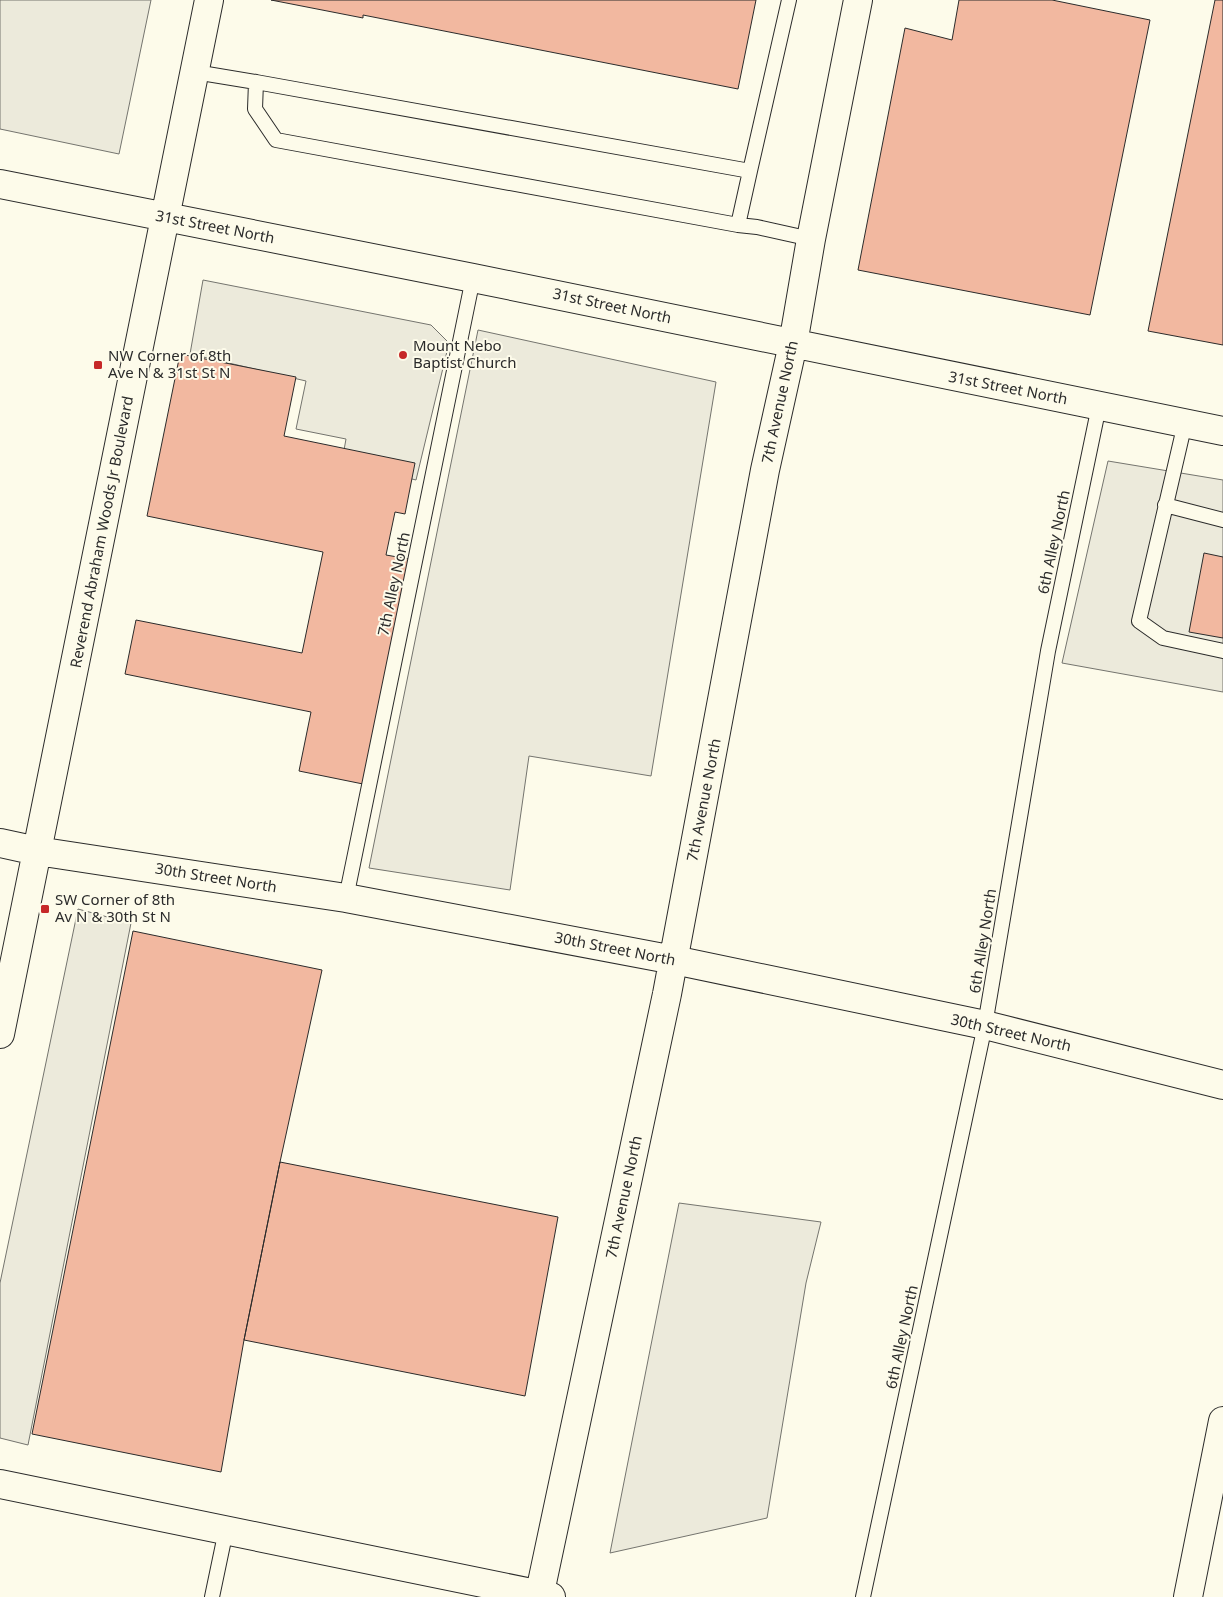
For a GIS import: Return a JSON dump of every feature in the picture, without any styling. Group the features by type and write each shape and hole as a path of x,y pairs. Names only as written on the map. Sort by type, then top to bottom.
{"street":[{"name":"Reverend Abraham Woods Jr Boulevard","path":"0,1034 209,0"},
{"name":"7th Avenue North","path":"543,1596 674,960 765,470 793,344 811,238 858,0"},
{"name":"31st Street North","path":"0,184 1223,431"},
{"name":"30th Street North","path":"0,844 346,898 674,960 985,1025 1223,1086"},
{"path":"1188,1597 1223,1421"},
{"path":"0,1484 543,1596"}],"lane":[{"path":"738,225 789,0"},
{"path":"195,72 750,171"},
{"path":"256,82 254,109 276,140 811,238"},
{"name":"7th Alley North","path":"346,898 473,278"},
{"name":"6th Alley North","path":"863,1597 985,1025 1048,651 1099,406"},
{"path":"1185,423 1138,621 1163,638 1223,650"},
{"path":"1165,506 1223,520"},
{"path":"212,1597 226,1530"}],"shaded area":[{"path":"0,0 151,0 119,154 0,129"},
{"path":"203,280 431,325 449,343 416,480 342,461 346,439 296,429 306,381 190,354"},
{"path":"478,330 716,382 651,776 529,756 510,890 369,868"},
{"path":"1108,461 1223,480 1223,692 1062,663"},
{"path":"78,909 115,919 132,918 28,1445 0,1438 0,1283"},
{"path":"679,1203 821,1222 806,1283 767,1518 610,1553"}],"building":[{"path":"271,0 756,0 738,89 363,15 363,18"},
{"path":"959,0 1052,0 1150,20 1090,315 858,270 905,28 952,40"},
{"path":"1215,0 1223,0 1223,345 1148,331"},
{"path":"180,354 296,377 284,436 415,463 405,514 395,512 386,555 409,559 363,784 299,771 311,712 125,674 136,620 302,653 323,552 147,516"},
{"path":"1204,553 1223,557 1223,638 1189,632"},
{"path":"133,931 322,970 244,1340 221,1472 32,1434"},
{"path":"280,1162 558,1217 525,1396 244,1340"}],"place":[{"name":"Mount Nebo Baptist Church","path":"403,355"},
{"name":"NW Corner of 8th Ave N & 31st St N","path":"98,365"},
{"name":"SW Corner of 8th Av N & 30th St N","path":"45,909"}]}
